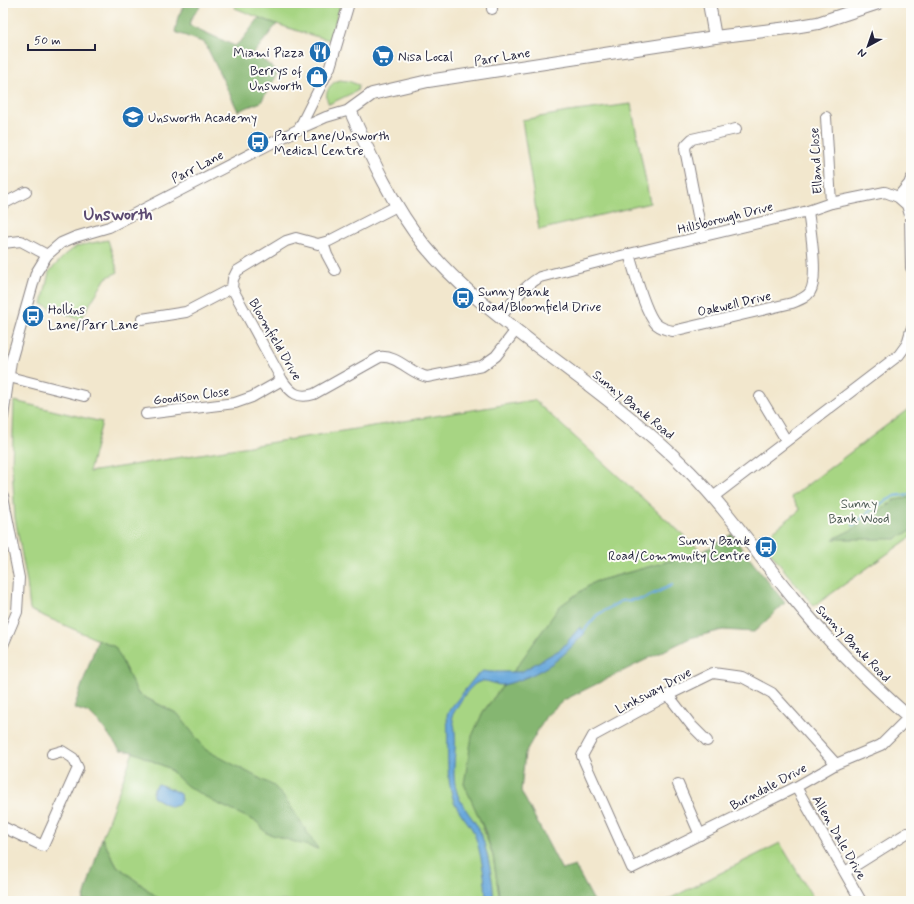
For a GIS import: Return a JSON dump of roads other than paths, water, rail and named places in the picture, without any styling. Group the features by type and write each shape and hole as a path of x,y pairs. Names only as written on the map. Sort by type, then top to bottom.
{"street":[{"path":"299,129 330,68 349,3"},
{"path":"709,3 715,37"},
{"name":"Parr Lane","path":"3,417 11,361 36,273 47,256 61,243 75,237 109,227 299,129 326,117 350,110 372,94 428,81 715,37 788,28 818,22 878,3"},
{"name":"Sunny Bank Road","path":"350,110 370,155 397,206 424,245 455,279 500,318 644,428 686,468 713,497 794,600 830,641 863,675 910,718"},
{"name":"Elland Close","path":"826,117 831,203"},
{"path":"702,236 685,157 686,145 692,139 736,129"},
{"path":"911,179 909,184 898,197 907,205 910,216 911,268"},
{"path":"3,204 26,192"},
{"name":"Hillsborough Drive","path":"500,318 517,295 528,284 540,277 808,211 831,203 885,192 898,197"},
{"path":"142,319 186,312 232,288 233,279 237,271 286,241 296,238 304,239 312,243 323,243 397,206"},
{"name":"Oakwell Drive","path":"629,254 649,314 657,324 667,330 673,331 792,303 807,296 812,287 812,238 808,211"},
{"path":"3,244 21,241 47,256"},
{"path":"323,243 327,255 335,270"},
{"name":"Bloomfield Drive","path":"232,288 282,380 295,394 302,396 314,394 380,358 390,357 413,372 427,377 482,366 496,356 516,330"},
{"path":"713,497 899,355 907,344 911,330"},
{"path":"9,377 84,396"},
{"name":"Goodison Close","path":"146,414 235,403 282,380"},
{"path":"760,397 786,440"},
{"path":"3,496 19,578 17,612 3,645"},
{"name":"Linksway Drive","path":"632,868 582,756 593,736 668,695 713,673 742,677 772,693 836,764"},
{"path":"668,695 692,726 707,741"},
{"name":"Burndale Drive","path":"632,868 796,787 836,764 881,745 910,718"},
{"path":"3,827 43,846 78,768 73,758 62,751 52,754"},
{"path":"678,784 700,835"},
{"name":"Allen Dale Drive","path":"796,787 861,901"},
{"path":"845,872 907,834"}],"water":[{"path":"580,627 585,633 566,652 550,665 527,677 511,683 503,685 482,681 475,684 471,687 452,716 455,727 454,775 456,789 463,805 479,829 484,844 493,885 493,901 485,901 486,895 484,876 475,835 460,813 452,795 448,765 447,715 476,676 483,671 521,672 561,649"},
{"path":"158,784 180,794 181,800 178,805 171,807 153,797 155,787"}],"waterway":[{"path":"853,525 875,507 895,496 911,494"},
{"path":"582,633 597,615 621,601 643,599 672,585"}],"place":[{"name":"Miami Pizza","path":"320,52"},
{"name":"Nisa Local","path":"383,56"},
{"name":"Berrys of Unsworth","path":"317,77"},
{"name":"Unsworth Academy","path":"133,117"},
{"name":"Parr Lane/Unsworth Medical Centre","path":"258,142"},
{"name":"Sunny Bank Road/Bloomfield Drive","path":"463,298"},
{"name":"Hollins Lane/Parr Lane","path":"33,316"},
{"name":"Sunny Bank Road/Community Centre","path":"766,547"}],"district":[{"name":"Unsworth","path":"118,214"}],"park label":[{"name":"Sunny Bank Wood","path":"859,510"}]}
